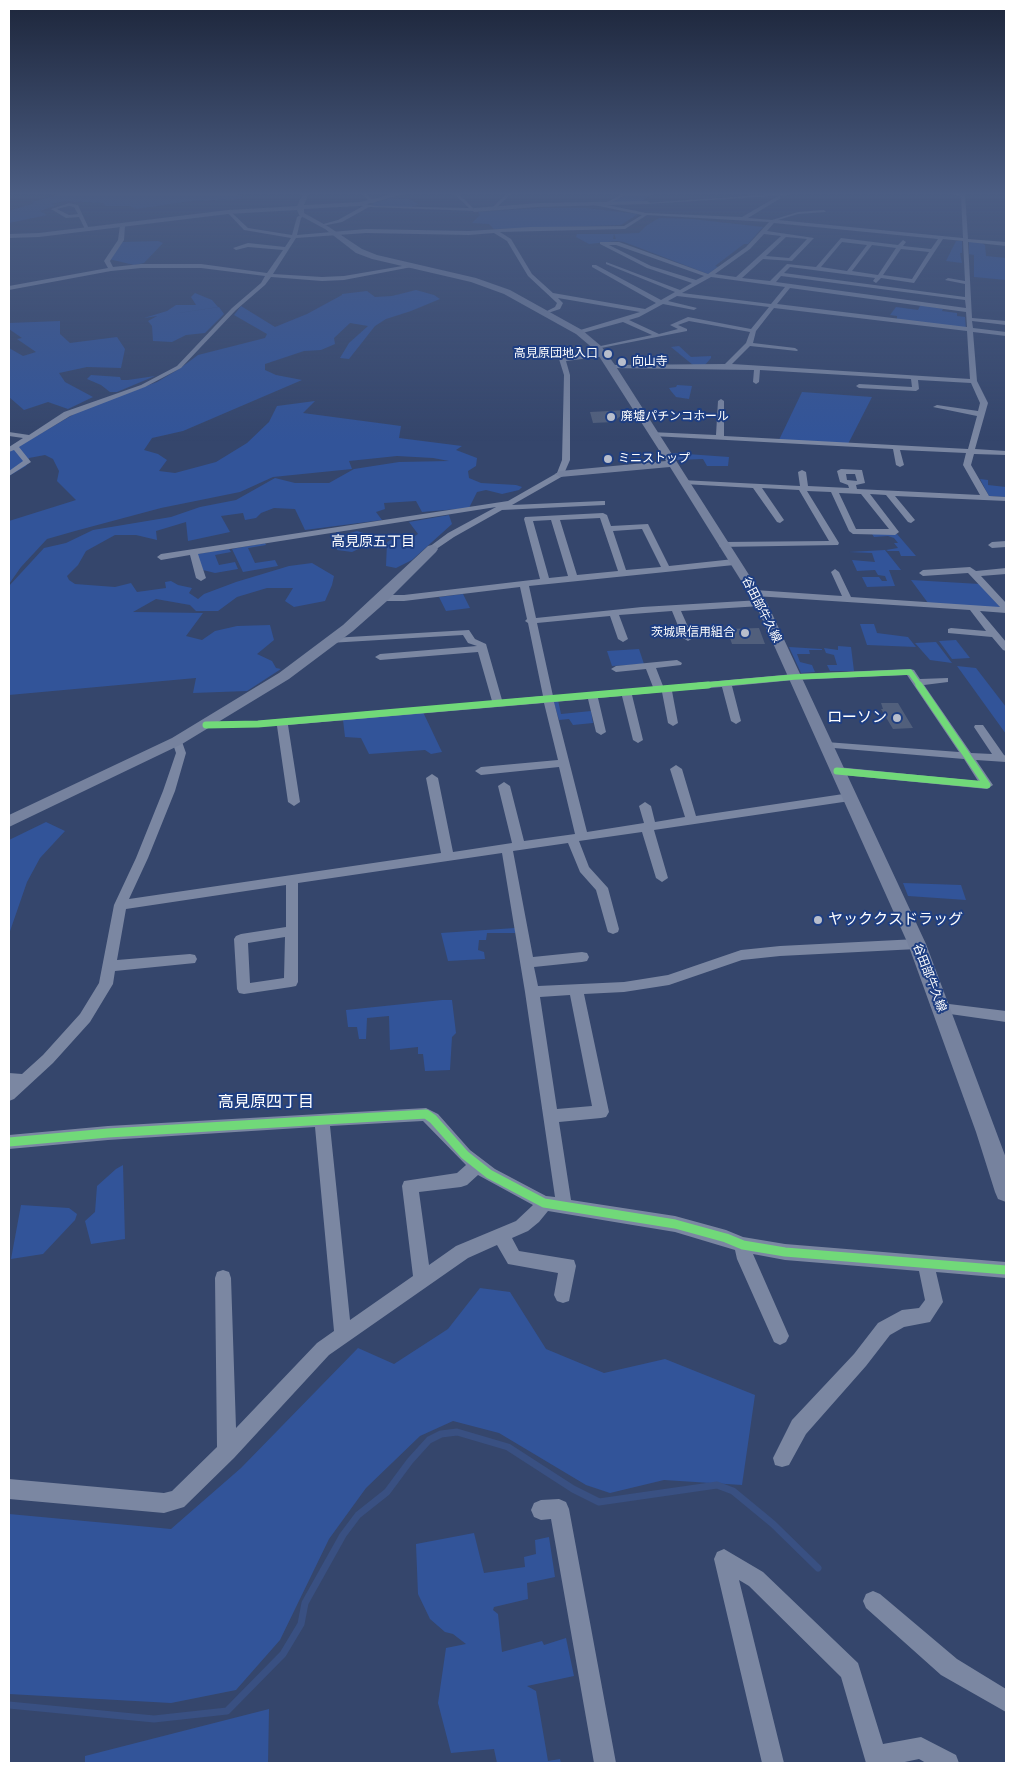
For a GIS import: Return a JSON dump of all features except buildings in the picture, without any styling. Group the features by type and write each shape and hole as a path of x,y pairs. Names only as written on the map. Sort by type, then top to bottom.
{"main road":[{"name":"谷田部牛久線","path":"456,276 490,285 547,313 579,332 604,357 758,598 917,944 1002,1165 1006,1192"},
{"path":"560,474 672,464"},
{"path":"9,822 178,741 284,676 332,640 382,598 432,549"}],"street":[{"path":"11,287 26,276"},
{"path":"11,287 74,276"},
{"path":"9,474 27,462 12,449 68,414 143,386 179,367 234,309 261,286 269,276"},
{"path":"285,276 337,278 352,276"},
{"path":"531,276 560,303 558,308 547,313"},
{"path":"612,276 661,302 694,308"},
{"path":"636,276 678,293 1006,334"},
{"path":"676,276 696,282"},
{"path":"579,332 624,320 647,311 709,276"},
{"path":"716,276 968,310"},
{"path":"772,283 778,276"},
{"path":"793,276 968,299"},
{"path":"869,276 914,281 917,276"},
{"path":"967,276 974,381 984,403 968,465 986,498"},
{"path":"866,296 879,277"},
{"path":"949,277 967,280"},
{"path":"727,366 749,344 753,331 789,285"},
{"path":"552,295 647,311"},
{"path":"674,317 753,331"},
{"path":"969,319 1006,323"},
{"path":"624,320 660,336"},
{"path":"604,357 660,336 685,330 673,325 688,320"},
{"path":"749,344 795,350"},
{"path":"432,549 451,535 507,503 540,487 560,474 566,460 568,407 567,375 562,359 604,357 974,381"},
{"path":"756,382 758,368"},
{"path":"858,386 916,389 914,377"},
{"path":"720,438 721,401"},
{"path":"937,407 981,414"},
{"path":"9,434 30,437"},
{"path":"653,434 791,445 1006,453"},
{"path":"896,448 900,465"},
{"path":"723,545 835,543 802,488 802,472"},
{"path":"684,482 834,490 852,487 864,492 986,498 1004,501"},
{"path":"756,486 780,520"},
{"path":"834,490 852,531 895,532 864,492"},
{"path":"889,493 910,520"},
{"path":"167,568 162,557 507,503"},
{"path":"499,509 602,503"},
{"path":"545,581 528,519 603,515 624,573"},
{"path":"556,518 574,578"},
{"path":"607,529 645,526 666,568"},
{"path":"992,545 1006,544"},
{"path":"193,552 201,578"},
{"path":"382,598 404,598 524,583 734,562"},
{"path":"923,573 970,570 1006,609"},
{"path":"973,574 1006,571"},
{"path":"835,572 847,598"},
{"path":"524,583 530,621 565,763 584,869 602,888 613,928"},
{"path":"530,621 573,613 676,608 758,598 847,598 1006,609"},
{"path":"972,607 1006,648"},
{"path":"676,608 688,638"},
{"path":"614,612 623,639"},
{"path":"951,631 1006,633"},
{"path":"332,640 466,632 471,641 481,644 498,703"},
{"path":"380,657 482,649"},
{"path":"616,669 677,663"},
{"path":"650,666 663,688 672,723"},
{"path":"206,725 226,726 794,677 910,672 988,785 837,771"},
{"path":"917,682 944,680"},
{"path":"726,683 736,721"},
{"path":"626,692 638,740"},
{"path":"592,694 601,732"},
{"path":"282,721 294,802"},
{"path":"979,727 1003,759"},
{"path":"9,1095 86,1018 106,984 120,905 142,858 168,791 181,753 178,741"},
{"path":"826,745 1003,759"},
{"path":"481,771 565,763"},
{"path":"676,769 692,821"},
{"path":"432,778 448,858"},
{"path":"504,786 526,963 564,1207"},
{"path":"120,905 448,858 850,797"},
{"path":"645,806 662,878"},
{"path":"292,880 292,931 291,982 244,989 241,939 292,931"},
{"path":"532,992 624,987 669,980 741,954 917,944"},
{"path":"526,963 582,957"},
{"path":"110,966 190,959"},
{"path":"551,1116 601,1112 576,989"},
{"path":"941,1008 1006,1017"},
{"path":"9,1079 26,1080"},
{"path":"9,1142 108,1133 322,1122 426,1114 478,1166 489,1174 544,1203 675,1224 726,1238 743,1245 785,1252 1006,1270"},
{"path":"322,1122 343,1336"},
{"path":"422,1280 410,1186 461,1180 478,1166"},
{"path":"9,1489 164,1503 176,1500 227,1451 323,1349 476,1245 522,1226 533,1217 544,1203"},
{"path":"501,1236 514,1258 568,1266 563,1295"},
{"path":"743,1245 745,1259 780,1336"},
{"path":"782,1458 799,1427 860,1360 884,1329 902,1319 924,1316 934,1302 926,1264"},
{"path":"223,1278 227,1451"},
{"path":"541,1510 559,1509 605,1763"},
{"path":"773,1763 724,1559 756,1579 850,1671 876,1760 920,1748 948,1763"},
{"path":"873,1601 949,1667 1006,1701"}],"shaded area":[{"path":"1006,276 1006,280 974,277"},
{"path":"416,290 434,295 440,299 386,319 375,326 349,359 340,358 349,343 368,326 350,323 334,338 335,344 321,350 304,351 265,364 265,370 276,375 302,380 183,431 152,438 144,450 158,454 167,460 159,471 175,473 216,462 247,443 269,422 277,406 315,401 303,413 401,426 399,438 462,446 456,450 477,458 476,466 468,471 469,478 481,483 522,487 519,490 502,494 486,490 477,492 469,508 422,512 416,501 384,503 385,509 376,512 382,520 305,530 295,509 274,508 261,513 256,518 245,520 243,513 221,516 230,532 188,541 186,522 156,531 157,540 136,535 115,535 86,551 78,565 67,576 69,580 75,584 115,587 131,583 137,592 166,588 165,582 171,581 178,585 192,588 189,593 198,599 204,594 236,582 289,566 312,563 334,576 325,601 294,607 285,601 293,588 267,588 237,597 218,611 196,611 190,605 156,599 133,612 203,613 186,636 202,640 215,631 237,626 270,625 274,640 257,654 272,661 276,668 281,669 247,691 193,693 196,678 9,695 9,586 44,548 66,543 93,530 171,517 200,507 236,500 275,478 295,483 329,483 354,469 399,462 449,461 397,456 349,461 352,469 273,477 240,492 161,508 75,531 47,539 21,567 9,584 9,521 76,500 57,481 59,471 53,459 45,455 29,458 26,466 9,476 9,452 81,410 157,382 198,355 265,338 267,334 234,315 241,306 275,327 307,314 342,294 367,291 375,297 392,296"},
{"path":"195,293 212,300 218,307 165,315 219,307 224,314 205,333 186,335 172,342 153,341 152,326 148,321 157,316 144,318 167,311 176,305 196,305 191,297"},
{"path":"921,304 943,309 942,311 957,313 957,316 965,317 966,329 897,320 897,316 890,315 896,307 918,310"},
{"path":"60,321 60,334 70,343 117,337 125,349 121,368 87,367 59,373 65,382 93,397 68,409 48,402 24,410 9,397 9,348 23,356 36,352 17,339 22,338 9,329 9,323"},
{"path":"679,346 691,357 711,356 711,358 705,365 693,365 671,347"},
{"path":"91,375 120,377 121,380 155,376 117,392 110,392 101,385 87,379"},
{"path":"677,385 692,386 689,399 676,397 669,388 676,387"},
{"path":"802,392 872,397 848,444 779,440"},
{"path":"673,453 729,457 728,466 707,466 703,459 677,460"},
{"path":"980,479 988,480 988,485 1006,487 1006,497 989,496"},
{"path":"449,515 452,524 412,560 396,568 386,566 387,542 400,535 412,538 418,534 409,522"},
{"path":"357,531 367,534 367,545 352,552 337,550 337,542 346,534"},
{"path":"872,534 897,534 916,556 901,556 899,551 886,550 898,548 894,543 898,543 894,538 888,536 874,537"},
{"path":"265,543 266,545 248,548 255,563 275,560 278,566 243,572 232,549"},
{"path":"229,549 231,552 215,555 219,565 235,562 238,569 215,573 203,570 197,554"},
{"path":"885,550 901,570 889,570 895,586 867,587 862,577 879,577 882,581 887,581 885,576 878,575 875,570 857,571 852,560 875,562 872,553 849,552"},
{"path":"911,580 980,584 1001,608 928,603"},
{"path":"463,594 470,608 446,611 439,597"},
{"path":"860,624 874,624 877,633 908,637 916,647 867,645"},
{"path":"956,640 970,658 952,659 939,641"},
{"path":"936,642 952,663 930,660 915,643"},
{"path":"838,646 851,647 854,671 830,671 827,665 837,665 834,655 826,653 824,648 838,650"},
{"path":"789,647 822,649 809,650 810,654 797,654 800,662 812,665 815,672 801,673"},
{"path":"639,649 644,664 612,666 607,651"},
{"path":"957,666 976,668 1006,707 1006,734"},
{"path":"558,700 561,714 591,711 593,723 573,725 569,719 559,720 554,703 554,701"},
{"path":"423,712 442,752 431,754 425,750 369,754 361,738 345,737 343,720"},
{"path":"46,822 65,831 40,858 27,882 9,934 9,840"},
{"path":"903,883 961,885 966,900 908,896"},
{"path":"515,928 515,933 487,933 486,940 479,940 478,950 484,952 485,959 448,961 441,933"},
{"path":"452,1000 456,1033 452,1037 450,1070 425,1071 423,1054 418,1054 418,1047 390,1050 389,1016 367,1018 366,1039 359,1039 357,1027 348,1027 346,1010"},
{"path":"123,1165 125,1239 91,1244 85,1221 95,1212 97,1186"},
{"path":"21,1205 69,1208 77,1214 75,1220 43,1254 11,1259"},
{"path":"480,1288 510,1292 546,1349 604,1373 665,1359 755,1395 742,1485 664,1480 610,1493 586,1485 499,1433 453,1421 420,1436 366,1488 329,1539 280,1640 236,1690 171,1703 9,1694 9,1514 171,1529 241,1468 358,1348 394,1364 448,1329"},
{"path":"474,1533 484,1573 525,1567 524,1557 536,1554 535,1540 549,1537 555,1577 527,1583 528,1599 494,1607 493,1610 498,1614 502,1652 542,1641 544,1645 566,1638 574,1676 527,1686 536,1691 548,1761 560,1759 561,1763 497,1763 494,1749 451,1753 438,1703 446,1648 466,1644 453,1634 445,1632 430,1619 418,1594 416,1544"},
{"path":"269,1709 268,1763 85,1763 85,1756"}],"waterway":[{"path":"9,1705 154,1719 227,1711 283,1654 301,1624 305,1603 343,1535 358,1515 387,1492 410,1461 429,1440 441,1434 457,1432 508,1447 573,1489 599,1502 717,1485 733,1491 773,1524 818,1568"}],"cycle path":[{"path":"206,725 258,724 393,713 794,677 910,672 987,785 837,771"},
{"path":"9,1142 108,1133 426,1114 433,1119 465,1155 489,1174 544,1203 675,1224 726,1238 743,1245 785,1252 1006,1270"}],"place":[{"name":"高見原団地入口","path":"608,354"},
{"name":"向山寺","path":"622,362"},
{"name":"廃墟パチンコホール","path":"611,417"},
{"name":"ミニストップ","path":"608,459"},
{"name":"茨城県信用組合","path":"745,633"},
{"name":"ローソン","path":"897,718"},
{"name":"ヤッククスドラッグ","path":"818,920"}],"district":[{"name":"高見原五丁目","path":"373,542"},
{"name":"高見原四丁目","path":"266,1103"}]}
